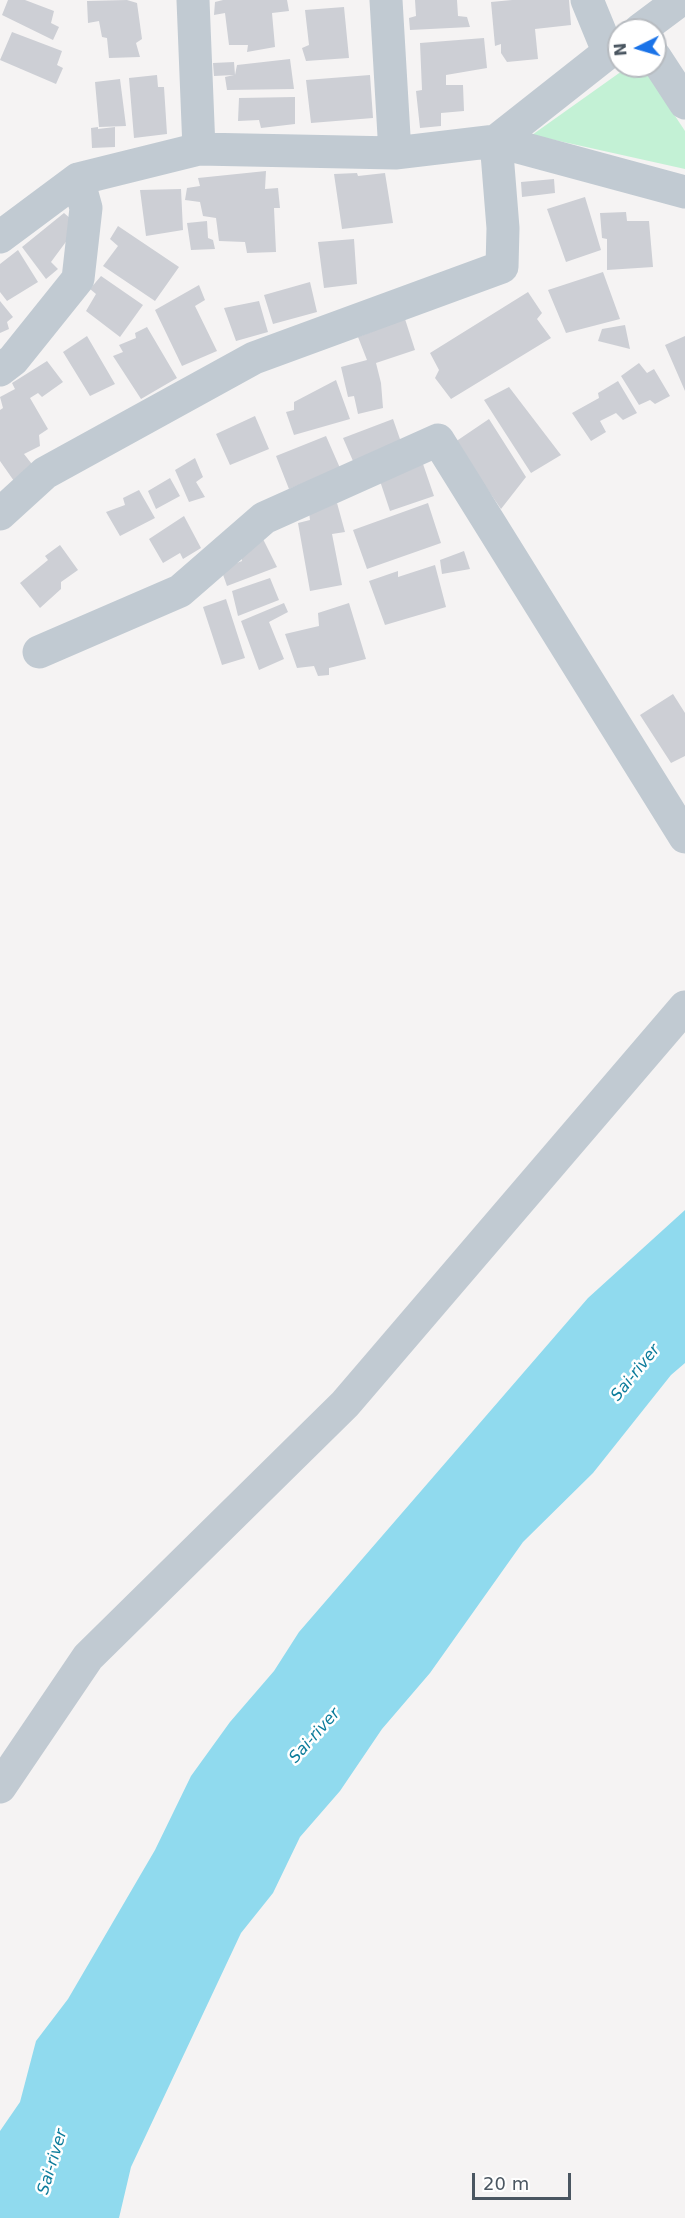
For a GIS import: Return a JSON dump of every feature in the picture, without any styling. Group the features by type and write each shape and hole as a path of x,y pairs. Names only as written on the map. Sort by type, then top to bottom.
{"street":[{"path":"194,0 199,148"},
{"path":"386,0 395,153"},
{"path":"587,0 607,35"},
{"path":"656,18 680,0"},
{"path":"496,141 607,53"},
{"path":"667,75 685,103"},
{"path":"0,514 45,474 254,358 502,267 504,228 496,141"},
{"path":"0,237 78,179 199,148 395,153 496,141 685,192"},
{"path":"0,370 13,360 78,279 86,208 78,179"},
{"path":"39,652 180,591 264,518 438,440 685,837"},
{"path":"0,1787 88,1657 345,1404 685,1007"}],"green space":[{"path":"612,78 650,78 685,131 685,169 532,135"}],"water":[{"name":"Sai-river","path":"685,1210 685,1363 671,1375 593,1473 523,1542 430,1673 382,1729 340,1791 300,1837 273,1893 241,1933 131,2167 119,2218 0,2218 0,2131 20,2102 36,2041 68,1999 155,1850 191,1776 230,1722 274,1671 299,1632 588,1298"}],"building":[{"path":"8,0 25,0 54,11 51,23 59,27 53,40 2,15"},
{"path":"127,0 137,3 142,39 136,43 140,57 109,58 107,38 102,37 99,21 88,23 87,1"},
{"path":"287,0 289,11 272,13 275,47 247,52 248,45 229,45 225,13 214,15 215,2"},
{"path":"415,0 457,0 458,16 467,17 470,27 410,30 409,18 416,16"},
{"path":"569,0 571,25 535,29 538,59 507,62 501,53 501,44 495,46 491,2"},
{"path":"344,7 349,58 306,61 302,48 309,45 305,10"},
{"path":"12,32 62,51 57,65 63,68 56,84 0,60"},
{"path":"484,38 487,68 446,75 446,85 463,85 464,111 441,113 441,126 420,128 416,91 422,90 420,43"},
{"path":"290,59 294,89 227,90 225,77 234,75 214,76 213,63 234,62 235,75 237,65"},
{"path":"157,75 158,87 164,87 167,134 134,138 129,78"},
{"path":"370,75 373,118 311,123 306,80"},
{"path":"120,79 126,126 99,127 95,82"},
{"path":"295,97 295,124 261,128 259,120 238,121 239,98"},
{"path":"98,127 98,129 115,127 115,147 92,148 91,128"},
{"path":"266,171 265,189 278,188 280,208 274,208 276,252 247,253 245,242 219,241 216,218 203,216 200,202 185,200 187,188 200,186 198,178"},
{"path":"357,173 358,176 385,173 393,223 342,229 334,174"},
{"path":"554,179 555,193 522,197 521,182"},
{"path":"181,189 183,230 146,236 140,190"},
{"path":"585,197 601,250 566,262 547,209"},
{"path":"626,212 627,221 649,221 653,267 607,270 607,239 602,238 600,213"},
{"path":"64,213 71,219 68,239 51,262 58,269 46,279 22,247"},
{"path":"207,221 208,238 213,240 215,249 191,250 187,223"},
{"path":"118,226 179,267 155,301 103,266 118,246 110,239"},
{"path":"354,239 357,284 324,288 318,242"},
{"path":"18,250 38,282 7,301 0,292 0,264"},
{"path":"603,272 620,319 566,333 548,290"},
{"path":"101,276 143,305 120,337 86,311 96,294 90,289"},
{"path":"310,282 317,312 273,324 264,295"},
{"path":"199,285 205,300 195,306 217,351 182,366 155,310"},
{"path":"528,292 542,313 537,319 551,338 451,399 435,378 439,370 430,353"},
{"path":"0,301 13,317 7,322 9,329 0,333"},
{"path":"259,301 268,332 236,341 224,308"},
{"path":"405,319 415,350 376,363 381,383 383,408 358,414 354,396 348,397 341,367 367,360 358,337"},
{"path":"625,325 630,349 598,341 602,329"},
{"path":"147,327 177,378 141,399 113,356 123,352 119,345 136,338 135,333"},
{"path":"87,336 115,384 90,396 63,352"},
{"path":"685,336 685,391 665,345"},
{"path":"47,361 63,382 42,397 38,393 30,398 48,429 39,435 40,446 24,454 35,468 14,481 0,461 0,410 3,408 0,397 15,389 12,383"},
{"path":"639,363 647,373 654,369 670,396 655,404 650,400 639,405 621,376"},
{"path":"336,380 350,419 294,435 286,412 294,410 294,402"},
{"path":"618,381 637,413 623,420 616,413 600,421 606,432 591,441 572,413 599,398 598,393"},
{"path":"509,387 561,455 531,473 484,400"},
{"path":"255,416 269,449 230,465 216,434"},
{"path":"393,419 401,442 353,461 343,438"},
{"path":"489,419 526,477 501,509 455,442"},
{"path":"326,436 340,468 289,489 276,456"},
{"path":"195,458 203,477 196,482 205,497 189,502 175,470"},
{"path":"423,464 434,496 390,511 380,481"},
{"path":"170,478 180,496 156,509 148,491"},
{"path":"139,490 155,518 120,536 106,512 125,505 123,498"},
{"path":"337,503 345,532 332,534 342,585 310,591 298,523 310,520 309,512"},
{"path":"428,503 441,543 367,569 353,530"},
{"path":"184,516 201,548 183,559 180,553 163,563 149,539"},
{"path":"261,535 277,567 227,586 221,569 242,561 241,554"},
{"path":"60,545 78,570 61,582 61,589 40,608 20,583 48,560 45,556"},
{"path":"464,551 470,569 442,574 440,560"},
{"path":"435,565 446,607 385,625 369,581 398,571 398,577"},
{"path":"270,578 279,600 238,616 232,591"},
{"path":"226,599 245,658 222,665 203,607"},
{"path":"284,603 288,612 269,622 284,659 259,670 241,621"},
{"path":"349,603 366,659 329,668 329,675 318,676 314,666 297,668 285,634 319,626 318,613"},
{"path":"673,694 685,713 685,756 671,763 640,715"}]}
